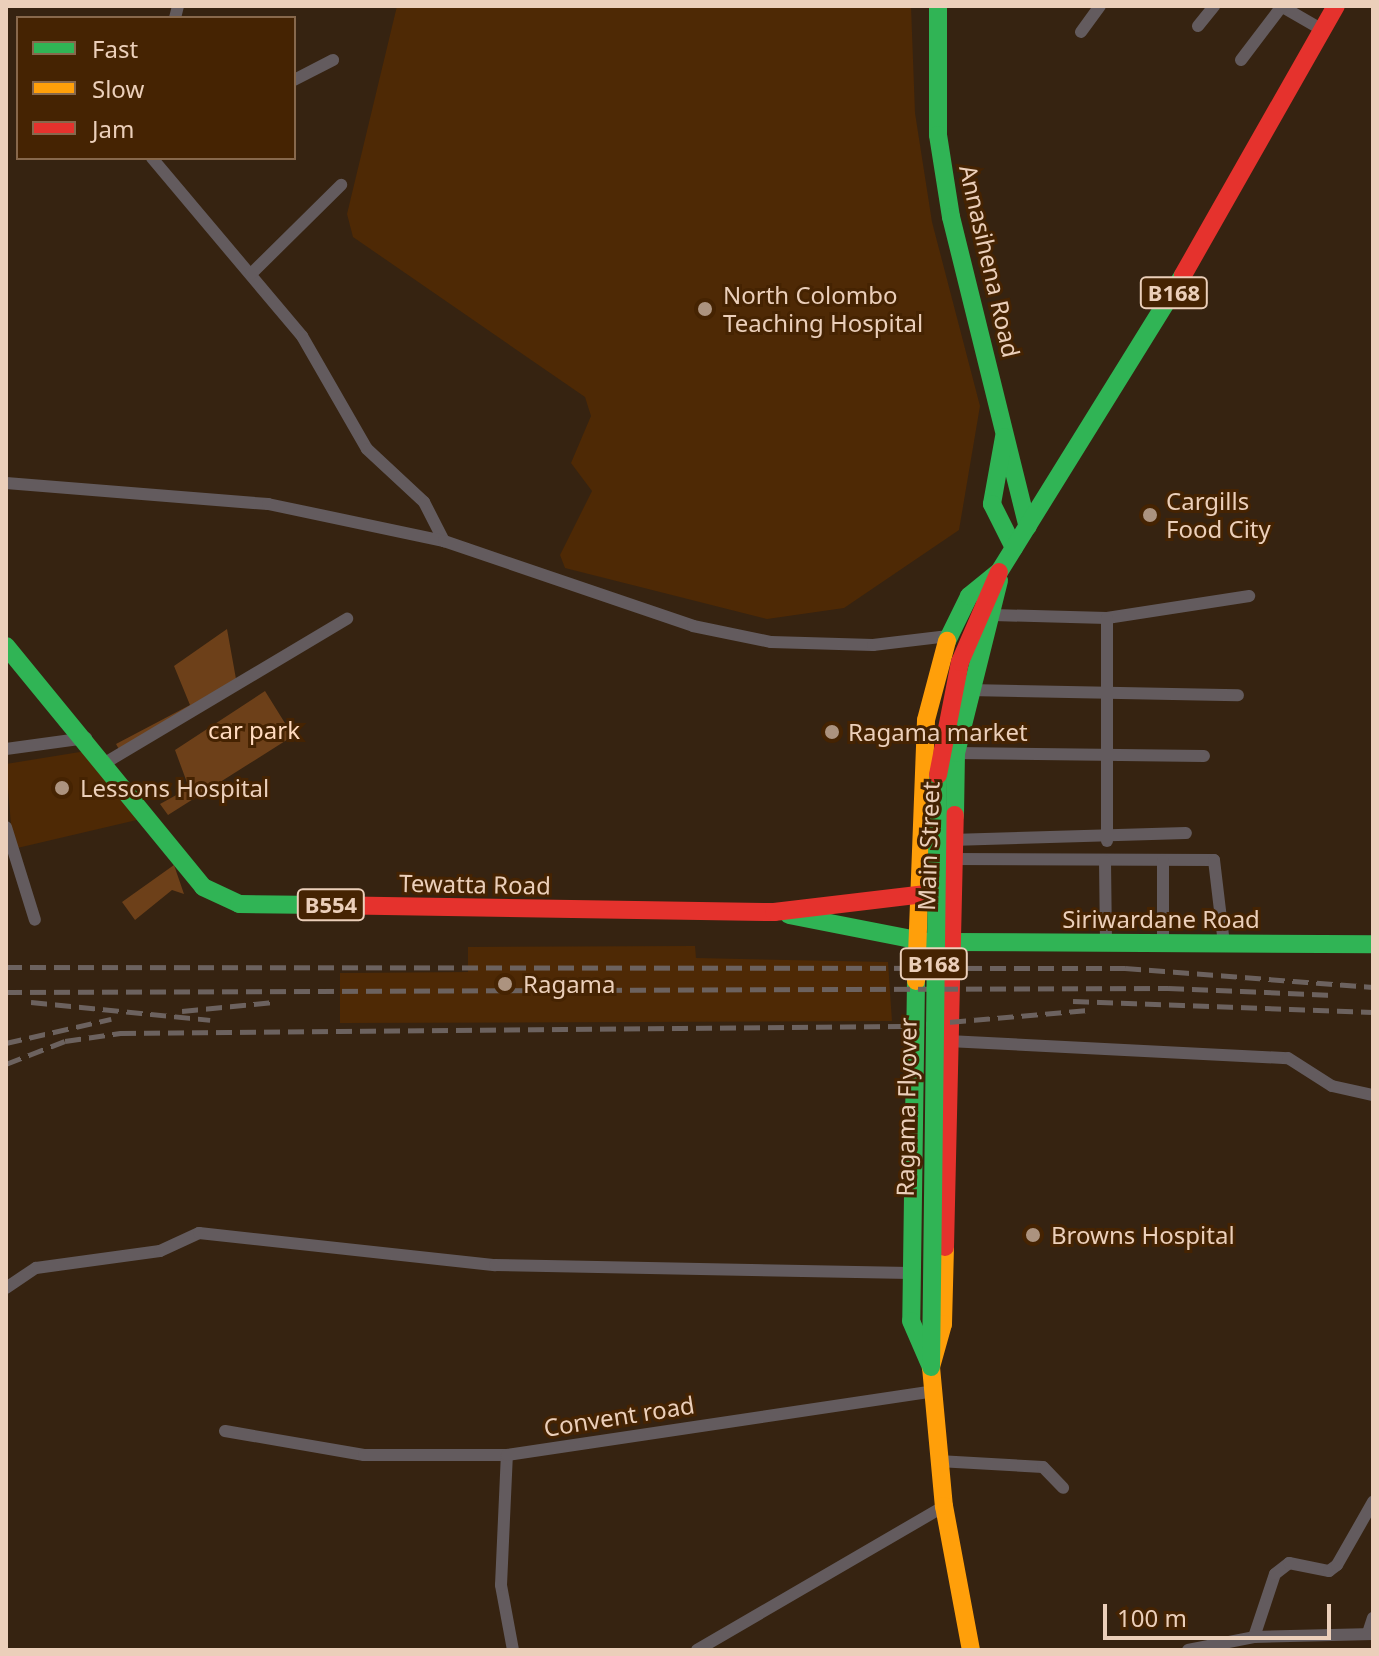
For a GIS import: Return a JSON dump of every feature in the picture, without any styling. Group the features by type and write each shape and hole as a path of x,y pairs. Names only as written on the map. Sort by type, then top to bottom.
{"main road":[{"name":"Annasihena Road","path":"938,6 938,135 951,217 1028,527"},
{"name":"B168","path":"971,1650 944,1506 931,1367 911,1321 916,894 926,720 948,636 969,596 999,572 1028,527 1207,238 1336,6"},
{"name":"Annasihena Road","path":"1006,430 992,504 1014,548"},
{"name":"Main Street","path":"931,1367 943,1324 951,850 956,753 968,690 993,615 999,572"},
{"name":"Ragama Flyover","path":"931,1367 938,771 960,662 999,572"},
{"name":"Tewatta Road","path":"6,646 86,738 203,887 239,904 774,912 916,894 950,894"},
{"name":"Tewatta Road","path":"774,912 916,941"},
{"name":"Siriwardane Road","path":"916,941 1373,944"}],"street":[{"path":"1081,32 1100,6"},
{"path":"1198,26 1214,6"},
{"path":"1241,60 1282,6 1321,29"},
{"path":"296,79 333,60"},
{"path":"154,160 302,336 367,449 424,502 444,541"},
{"path":"251,274 341,185"},
{"path":"6,483 268,504 444,541 650,613 771,642 873,645 948,636"},
{"path":"993,615 1107,618 1249,596"},
{"path":"1107,618 1107,841"},
{"path":"105,763 347,619"},
{"path":"968,690 1107,696 1238,695"},
{"path":"6,749 86,738"},
{"path":"956,753 1204,756"},
{"path":"6,827 35,920"},
{"path":"951,850 1186,833"},
{"path":"951,850 1105,861 1218,864 1224,944"},
{"path":"1105,861 1106,943"},
{"path":"1163,861 1163,944"},
{"path":"948,1041 1288,1058 1332,1086 1373,1095"},
{"path":"6,1288 36,1268 160,1251 199,1233 495,1265 910,1273"},
{"name":"Convent road","path":"225,1431 364,1455 507,1455 933,1391"},
{"path":"507,1455 501,1585 513,1650"},
{"path":"938,1461 1043,1467 1063,1488"},
{"path":"1254,1637 1275,1574 1289,1563 1329,1571 1337,1565 1373,1502"},
{"path":"697,1650 944,1506"},
{"path":"1188,1650 1254,1637 1370,1634 1373,1618"},
{"path":"1289,1650 1293,1636"}],"shaded area":[{"name":"North Colombo Teaching Hospital","path":"397,6 911,6 915,113 932,222 980,406 959,530 844,608 767,619 565,568 560,555 592,491 571,463 591,416 585,397 353,237 347,214"},
{"name":"Lessons Hospital","path":"86,751 141,819 13,849 6,764"},
{"name":"Ragama","path":"695,946 696,958 888,962 892,1021 340,1023 340,973 468,972 468,947"}],"green space":[{"name":"car park","path":"227,629 238,690 120,751 116,744 190,705 174,666"},
{"name":"car park","path":"265,691 293,736 168,815 160,804 189,788 175,750"},
{"path":"174,865 184,894 172,890 135,920 122,902"}],"railway":[{"path":"6,967 1125,968 1373,987"},
{"path":"6,992 1168,988 1333,995"},
{"path":"1073,1001 1373,1012"},
{"path":"31,1002 210,1020"},
{"path":"182,1011 274,1002"},
{"path":"6,1064 65,1041 120,1033 902,1026 1088,1010"},
{"path":"6,1043 111,1019"}],"traffic: fast":[{"path":"938,6 938,135 951,217 1028,527"},
{"path":"947,641 969,596 999,572 1183,275"},
{"path":"1004,437 992,504 1014,548"},
{"path":"955,815 956,753 999,580"},
{"path":"6,646 203,887 239,904 322,905"},
{"path":"931,1367 938,775"},
{"path":"789,915 927,942"},
{"path":"949,942 1373,944"},
{"path":"916,981 911,1321 931,1367"}],"traffic: slow":[{"path":"916,981 926,720 947,641"},
{"path":"945,1247 943,1324 931,1367 944,1506 971,1650"}],"traffic: jam":[{"path":"1183,275 1336,6"},
{"path":"938,775 960,662 999,572"},
{"path":"945,1247 955,815"},
{"path":"322,905 774,912 926,894"}],"place":[{"name":"North Colombo Teaching Hospital","path":"705,309"},
{"name":"Cargills Food City","path":"1150,515"},
{"name":"Ragama market","path":"832,732"},
{"name":"Lessons Hospital","path":"62,788"},
{"name":"Ragama","path":"505,984"},
{"name":"Browns Hospital","path":"1033,1235"}]}
